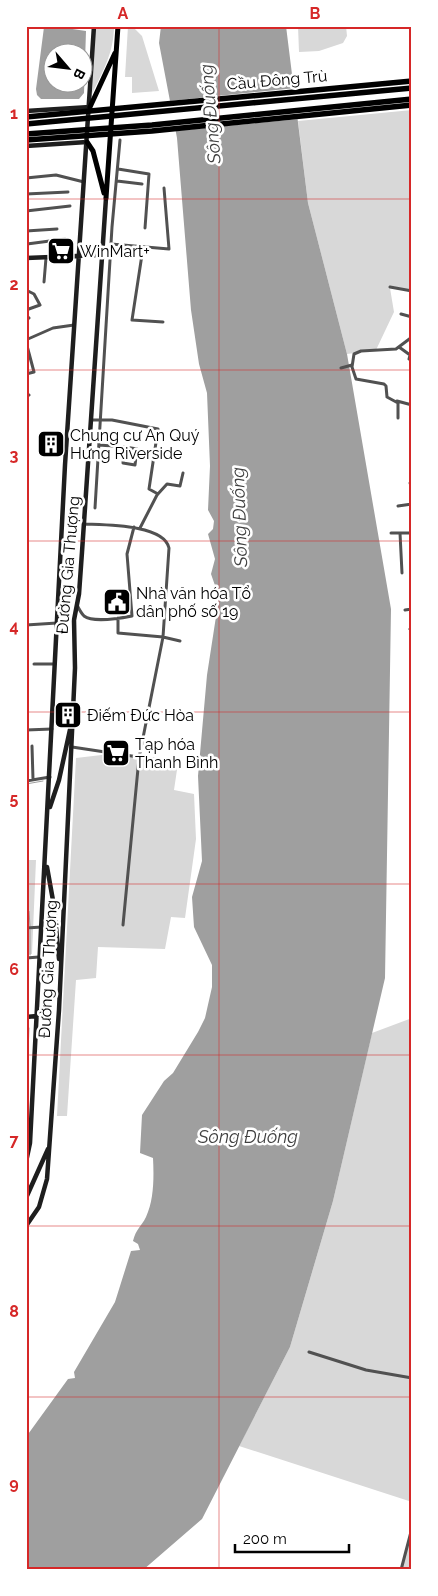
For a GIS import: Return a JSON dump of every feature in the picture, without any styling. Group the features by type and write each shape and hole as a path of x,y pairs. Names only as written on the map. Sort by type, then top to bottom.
{"highway":[{"name":"Cầu Đông Trù","path":"26,117 412,81"},
{"name":"Cầu Đông Trù","path":"26,124 412,88"},
{"name":"Cầu Đông Trù","path":"26,134 152,125 412,99"},
{"path":"26,140 152,131 412,105"}],"main road":[{"name":"Đường Gia Thượng","path":"106,198 118,26"},
{"path":"90,107 116,51"},
{"path":"87,142 93,151 106,198"}],"street":[{"path":"26,1162 30,1143 74,325 94,26"},
{"path":"26,111 90,107"},
{"name":"Đường Gia Thượng","path":"95,508 111,244 120,140"},
{"path":"26,146 87,142"},
{"path":"118,169 149,174 145,228"},
{"path":"26,178 56,175 84,182"},
{"path":"117,181 142,184"},
{"path":"111,244 169,249 164,188"},
{"path":"26,194 68,192"},
{"name":"Đường Gia Thượng","path":"26,1226 39,1207 45,1189 50,1146 61,982 72,747 75,664 74,625 84,524 106,198"},
{"path":"26,206 27,258 102,255"},
{"path":"26,211 70,206"},
{"path":"26,230 56,229"},
{"path":"27,244 65,239"},
{"path":"143,248 132,320 163,322"},
{"path":"44,282 46,258"},
{"path":"100,286 109,287"},
{"path":"390,287 412,291"},
{"path":"26,290 34,294 40,305 26,310"},
{"path":"401,314 412,317"},
{"path":"26,315 29,318 26,320"},
{"path":"27,340 53,328 74,325"},
{"path":"26,374 34,372 27,348 27,333"},
{"path":"412,337 399,346 388,350 356,352 352,364 356,379 384,384 387,397 412,404"},
{"path":"399,346 410,355 409,359"},
{"path":"341,368 352,364"},
{"path":"396,401 399,410 398,418"},
{"path":"91,420 158,429 149,490 158,494"},
{"path":"99,445 137,449 135,465 123,463 125,448"},
{"path":"140,528 158,494 167,484 180,486 183,473"},
{"path":"398,506 412,504"},
{"path":"84,524 140,528 160,538 169,546 163,636 139,758 123,925"},
{"path":"77,605 86,617 118,618 132,616 127,554 134,527"},
{"path":"391,533 412,533"},
{"path":"400,533 402,573"},
{"path":"405,610 412,609"},
{"path":"118,618 118,633 163,636 180,641"},
{"path":"26,626 58,623"},
{"path":"34,664 56,664"},
{"path":"48,813 59,780 73,716"},
{"path":"26,730 52,729"},
{"path":"32,746 32,779"},
{"path":"72,747 178,763"},
{"path":"26,781 50,777"},
{"path":"45,861 54,900 61,982"},
{"path":"27,928 42,927"},
{"path":"26,958 40,957"},
{"path":"26,1017 37,1016"},
{"path":"26,1198 50,1146"},
{"path":"309,1352 366,1370 412,1378"},
{"path":"401,1570 412,1528"}],"shaded area":[{"path":"95,26 114,26 114,35 110,53 92,94"},
{"path":"128,26 132,26 142,36 159,91 132,93 132,77 125,77"},
{"path":"298,26 346,26 347,36 343,43 319,51 299,52"},
{"path":"412,110 412,291 390,288 394,312 376,350 347,354 308,203 298,121"},
{"path":"110,754 178,763 174,790 194,794 196,839 185,918 171,917 165,949 98,947 96,978 76,980 67,1116 57,1116 76,758"},
{"path":"26,860 36,860 32,954 26,955"},
{"path":"412,1018 412,1502 239,1446 290,1347 333,1201 372,1033"},
{"path":"26,1025 30,1028 26,1075"},
{"path":"412,1528 412,1570 401,1570"}],"water":[{"path":"52,26 86,31 86,42 42,42 44,27"},
{"name":"Sông Đuống","path":"161,26 286,26 308,203 347,354 391,609 385,978 333,1201 290,1347 202,1519 143,1570 26,1570 26,1437 68,1379 75,1378 74,1372 115,1302 131,1251 140,1250 138,1244 133,1241 149,1210 153,1188 153,1158 140,1153 142,1115 164,1081 173,1073 198,1032 205,1018 212,987 212,965 194,927 192,897 202,861 198,776 207,675 219,597 211,574 215,559 208,534 213,529 214,521 208,510 210,466 207,393 199,364 191,310 177,138 159,43"},
{"path":"42,42 42,92 84,93 79,99 41,99 37,95 36,89"}],"pier":[{"path":"296,88 300,119 173,131 169,101"}],"waterway":[{"path":"26,784 43,781"},
{"path":"26,908 29,911 30,926"},
{"path":"30,930 30,955"}],"place":[{"name":"WinMart+","path":"61,251"},
{"name":"Chung cư An Quý Hưng Riverside","path":"51,444"},
{"name":"Nhà văn hóa Tổ dân phố số 19","path":"117,602"},
{"name":"Điếm Đức Hòa","path":"68,715"},
{"name":"Tạp hóa Thanh Bình","path":"116,753"}]}
